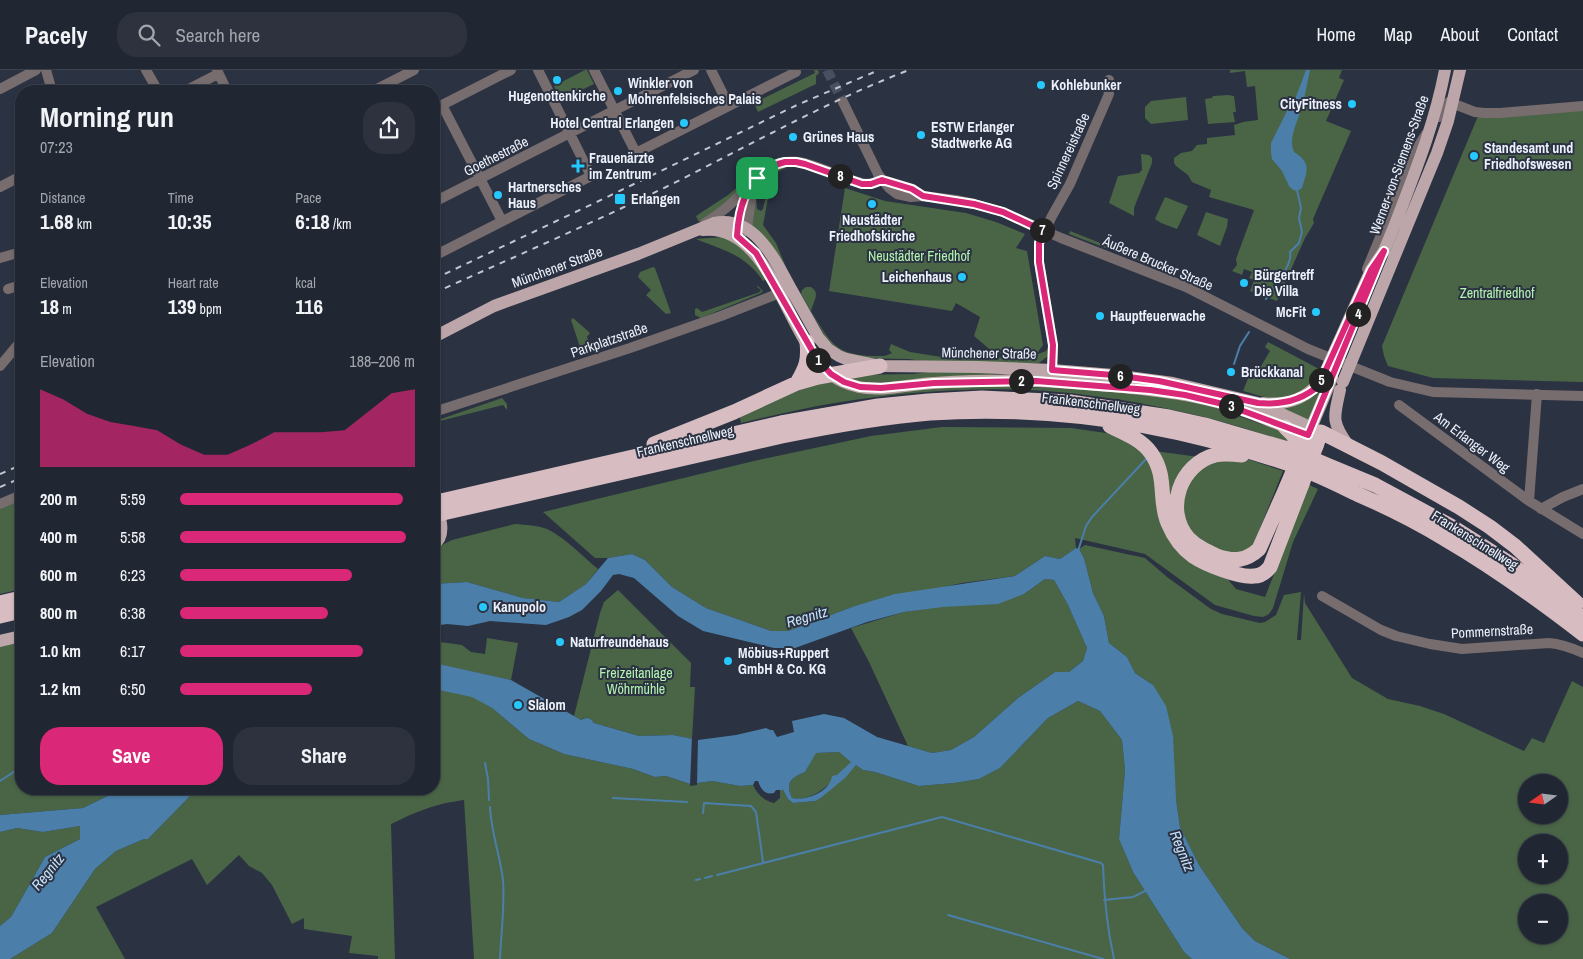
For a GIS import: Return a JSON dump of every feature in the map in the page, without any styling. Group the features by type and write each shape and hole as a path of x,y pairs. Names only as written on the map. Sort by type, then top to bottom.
{"highway":[{"path":"797,383 807,366 807,342"},
{"path":"599,465 726,415 797,383 831,374 880,366"},
{"name":"Frankenschnellweg","path":"441,507 599,465 781,423 878,406 982,398 1070,402 1169,417 1205,425 1291,450 1374,485 1451,526 1511,564 1583,618"},
{"name":"Frankenschnellweg","path":"441,507 831,426 938,413 1023,412 1091,417 1200,437 1292,463 1393,510 1444,538 1504,576 1583,634"},
{"path":"1091,417 1128,434 1145,445 1152,453 1159,467 1163,483 1167,521 1173,534 1183,547 1202,561 1240,574 1254,576 1266,572 1270,567 1302,484 1310,437"},
{"path":"1285,427 1293,435 1348,446 1459,506 1515,546 1583,610"},
{"path":"1292,463 1231,453 1215,455 1197,463 1184,477 1177,497 1176,508 1181,526 1187,536 1205,551 1225,559 1237,561 1249,557 1259,549 1287,486 1292,463 1310,437"},
{"path":"0,603 15,599"},
{"path":"0,616 15,612"}],"main road":[{"name":"Werner-von-Siemens-Straße","path":"1335,381 1371,270 1384,251 1427,138 1446,70"},
{"name":"Werner-von-Siemens-Straße","path":"1310,437 1437,152 1448,121 1460,70"},
{"name":"Münchener Straße","path":"440,334 494,306 638,254 693,231 707,229 741,230 818,337 828,349 846,359 880,366 978,367 1185,395 1227,405 1285,427"},
{"name":"Münchener Straße","path":"785,291 807,342 817,359 831,374 844,382 860,387 1036,381 1052,376 1113,375 1166,382 1258,403 1310,437"},
{"path":"1258,403 1281,403 1302,397 1312,392 1319,385 1335,381 1335,424 1348,446"},
{"path":"440,534 442,530 441,507"},
{"path":"0,641 15,637"}],"street":[{"path":"0,89 36,70"},
{"path":"46,70 50,85"},
{"path":"146,70 155,85"},
{"path":"385,85 414,70"},
{"path":"502,221 442,105 511,70"},
{"path":"440,253 591,176 538,70"},
{"path":"594,70 636,153 795,71"},
{"path":"614,111 694,70"},
{"path":"711,70 729,106"},
{"path":"1326,356 1357,292 1420,141 1438,119 1450,70"},
{"path":"194,85 217,72 224,85"},
{"name":"Spinnereistraße","path":"1052,376 1053,345 1038,256 1039,243 1083,156 1109,94 1107,83 1109,80"},
{"path":"693,231 720,214 764,171 785,162 796,162 862,184 871,184 882,180 842,102"},
{"path":"1442,105 1449,102 1475,112 1492,113 1583,106"},
{"name":"Goethestraße","path":"440,199 614,111"},
{"path":"741,230 757,178"},
{"path":"0,187 15,179"},
{"name":"Äußere Brucker Straße","path":"882,180 897,194 974,204 1018,219 1192,290 1247,319 1326,356 1384,380 1433,392 1583,396"},
{"path":"0,258 15,254"},
{"path":"8,289 15,287"},
{"name":"Parkplatzstraße","path":"440,410 630,348 785,291"},
{"path":"0,366 15,348"},
{"name":"Am Erlanger Weg","path":"1529,501 1537,394"},
{"name":"Am Erlanger Weg","path":"1399,405 1529,501 1583,534"},
{"path":"1542,509 1563,497 1583,489"},
{"path":"0,504 15,498"},
{"name":"Pommernstraße","path":"1322,596 1381,630 1396,636 1430,644 1462,649 1548,643 1558,644 1583,653"}],"green space":[{"path":"587,70 594,84 561,100 554,86"},
{"path":"814,70 818,70 819,73 816,76 816,84 758,112 754,103 815,73"},
{"path":"1230,70 1342,70 1339,78 1344,80 1326,121 1351,131 1313,219 1314,223 1305,238 1277,301 1250,291 1254,280 1249,278 1252,272 1244,269 1242,275 1232,271 1237,265 1236,259 1254,210 1209,197 1211,190 1192,182 1188,175 1174,163 1174,158 1181,153 1192,151 1197,145 1207,144 1207,138 1235,135 1234,125 1258,120 1255,86 1247,87 1245,71 1230,73"},
{"path":"1213,96 1234,96 1236,112 1233,112 1235,122 1208,124 1205,99 1212,98"},
{"path":"1186,97 1188,120 1151,124 1145,118 1145,107 1151,101"},
{"name":"Zentralfriedhof","path":"1583,110 1583,382 1433,378 1388,366 1382,346 1478,116"},
{"path":"1141,154 1149,155 1152,158 1152,163 1134,208 1134,216 1109,203 1118,176 1139,173 1142,170"},
{"path":"791,166 762,182 757,188 756,193 757,209 761,211 768,187 770,187 763,225 776,243 786,267 784,268 772,248 755,231 751,218 756,189 763,177 774,170"},
{"path":"752,175 728,202 699,222 696,216 728,195"},
{"name":"Neustädter Friedhof","path":"845,188 885,201 966,213 996,222 1025,234 1016,248 1027,251 1043,345 1038,352 994,353 974,336 980,317 956,303 952,311 829,291"},
{"path":"1165,197 1188,206 1177,229 1155,219"},
{"path":"1206,212 1228,219 1220,246 1197,235"},
{"path":"1070,231 1171,271 1171,273 1069,234"},
{"path":"723,237 739,243 767,279 763,281 749,265 733,254 696,239"},
{"path":"653,267 671,313 666,314 646,295 651,290 638,277 640,272"},
{"path":"758,286 763,291 761,293 701,318 695,315 695,309 697,308 702,312 760,292 761,290"},
{"path":"806,287 811,287 816,292 816,298 811,311 823,331 834,344 850,353 885,356 892,353 889,350 891,344 910,352 961,360 963,354 1016,358 1046,351 1050,345 1048,356 1039,363 935,363 909,359 855,358 829,343 801,294 802,290"},
{"path":"573,318 590,333 587,337 592,352 585,353 581,350 571,320"},
{"path":"1268,342 1321,370 1307,388 1285,398 1267,397 1243,391 1249,376 1254,378 1270,351 1265,347"},
{"path":"935,371 1041,375 1000,374 911,382 859,383 845,375 914,374"},
{"path":"830,378 837,382 1094,389 1196,401 1283,432 1292,443 1197,415 1168,409 1108,398 1032,390 967,390 903,394 829,404 741,423 739,414"},
{"path":"1323,384 1309,421 1280,407"},
{"path":"502,398 507,404 507,410 503,405 440,421 440,419"},
{"path":"942,427 1071,428 1113,434 1129,440 1149,459 1159,498 1236,589 1265,597 1309,485 1318,489 1293,542 1273,608 1269,614 1263,617 1215,605 1145,554 1075,538 1076,548 1060,559 1045,556 1015,576 962,583 852,607 788,631 771,631 706,608 672,587 645,560 632,554 595,558 543,512 754,461 871,436"},
{"path":"1155,451 1199,457 1182,472 1183,542"},
{"path":"1247,459 1283,471 1252,548 1245,554 1224,554 1192,535 1183,520 1184,485 1206,462"},
{"path":"15,503 15,590 0,594 0,509"},
{"path":"515,524 531,525 554,533 598,569 586,584 559,602 523,598 467,582 440,584 440,546 452,540"},
{"path":"1085,545 1145,558 1167,577 1211,609 1222,614 1260,623 1276,615 1284,595 1301,592 1297,640 1301,640 1304,594 1305,603 1352,678 1388,699 1420,706 1444,714 1524,751 1532,738 1544,743 1572,681 1583,687 1583,959 1290,959 1255,941 1242,928 1199,865 1180,827 1153,685 1135,673 1127,657 1109,643 1104,616 1093,593 1084,558 1079,549"},
{"path":"1045,579 1054,580 1068,605 1087,648 1083,661 1069,672 1055,672 1018,698 974,737 951,750 932,753 908,746 851,628 904,612 1024,594"},
{"name":"Freizeitanlage Wöhrmühle","path":"618,590 691,663 690,687 695,687 692,739 673,735 639,736 594,723 588,718 581,720 574,716 600,613 604,602"},
{"path":"487,638 518,643 511,680 440,665 440,642 462,645 471,652 485,654"},
{"path":"15,640 15,795 110,795 83,808 0,815 0,644"},
{"path":"440,690 472,696 492,708 529,739 564,754 633,769 655,777 666,776 690,784 712,781 740,786 753,785 761,797 774,803 780,798 780,790 783,790 788,799 793,803 816,801 856,765 863,770 919,786 979,779 1000,768 1048,718 1078,701 1100,711 1122,740 1125,770 1119,839 1133,872 1184,952 1192,959 474,959 464,800 426,809 391,824 395,959 378,959 378,956 349,953 352,936 304,929 304,918 292,924 272,885 262,873 249,866 239,855 207,885 192,859 96,907 125,959 10,959 52,933 95,869 116,851 148,839 191,795 440,795"},
{"path":"839,752 852,762 825,788 817,793 801,799 792,798 789,784 796,776 805,772 815,753"},
{"path":"80,826 80,839 45,857 11,917 0,926 0,832 17,828 43,832"}],"water":[{"path":"1306,70 1310,70 1292,142 1294,152 1304,160 1307,168 1302,188 1297,191 1289,186 1282,171 1272,159 1271,143 1288,109 1293,105"},
{"name":"Regnitz","path":"1076,548 1079,549 1084,558 1093,593 1104,616 1109,643 1127,657 1135,673 1153,685 1166,706 1173,736 1176,799 1180,827 1199,865 1242,928 1255,941 1290,959 1192,959 1184,952 1133,872 1119,839 1125,770 1122,740 1100,711 1078,701 1048,718 1000,768 979,779 919,786 863,770 856,765 846,777 816,801 793,803 788,799 783,790 776,790 774,793 765,792 758,781 755,781 753,785 740,786 712,781 690,784 666,776 655,777 633,769 564,754 529,739 492,708 472,697 440,690 440,664 511,680 581,720 588,718 594,723 639,736 673,735 698,740 736,735 766,728 773,730 777,737 794,732 792,721 824,714 844,718 877,737 932,753 951,750 974,737 1018,698 1055,672 1069,672 1083,661 1087,648 1068,605 1054,580 1045,579 1024,594 998,604 943,607 904,612 867,622 795,648 774,648 703,631 678,616 634,578 619,574 613,575 601,591 582,610 546,625 490,621 468,626 440,625 440,584 467,582 523,598 559,602 586,584 608,558 632,554 645,560 672,587 706,608 771,631 788,631 852,607 895,594 1015,576 1045,556 1060,559","holes":["839,752 851,762 837,775 832,776 827,787 822,791 810,797 792,798 789,784 796,776 805,772 816,753"]},
{"name":"Regnitz","path":"110,795 191,795 148,839 116,851 95,869 52,933 10,959 0,959 0,926 11,917 45,857 80,839 80,826 43,832 17,828 0,832 0,815 83,808"}],"pier":[{"path":"692,736 698,737 697,785 690,786"}],"waterway":[{"path":"1266,299 1286,270 1290,252 1299,243 1302,232 1299,218 1301,208 1297,190"},
{"path":"1234,364 1240,346 1249,332"},
{"path":"1078,551 1086,526 1092,517 1147,458"},
{"path":"485,763 489,800"},
{"path":"0,781 15,771"},
{"path":"613,798 687,802"},
{"path":"703,813 704,803 751,806 756,812 763,862"},
{"path":"490,807 503,880 500,959"},
{"path":"717,875 942,817 1101,863 1103,865 1109,935 1114,959"},
{"path":"705,878 712,876"},
{"path":"696,880 700,879"},
{"path":"1104,900 1133,897 1145,891"},
{"path":"948,915 1103,959"}],"tunnel":[{"path":"827,70 843,102"}],"railway":[{"path":"440,276 797,105 879,70"},
{"path":"440,290 614,212 849,95 909,70"},
{"path":"0,474 15,468"},
{"path":"0,487 15,481"}],"place":[{"name":"Hugenottenkirche","path":"557,80"},
{"name":"Kohlebunker","path":"1041,85"},
{"name":"Winkler von Mohrenfelsisches Palais","path":"618,91"},
{"name":"CityFitness","path":"1352,104"},
{"name":"Hotel Central Erlangen","path":"684,123"},
{"name":"ESTW Erlanger Stadtwerke AG","path":"921,135"},
{"name":"Grünes Haus","path":"793,137"},
{"name":"Standesamt und Friedhofswesen","path":"1474,156"},
{"name":"Frauenärzte im Zentrum","path":"578,166"},
{"name":"Hartnersches Haus","path":"498,195"},
{"name":"Erlangen","path":"620,199"},
{"name":"Neustädter Friedhofskirche","path":"872,204"},
{"name":"Leichenhaus","path":"962,277"},
{"name":"Bürgertreff Die Villa","path":"1244,283"},
{"name":"McFit","path":"1316,312"},
{"name":"Hauptfeuerwache","path":"1100,316"},
{"name":"Brückkanal","path":"1231,372"},
{"name":"Kanupolo","path":"483,607"},
{"name":"Naturfreundehaus","path":"560,642"},
{"name":"Möbius+Ruppert GmbH & Co. KG","path":"728,661"},
{"name":"Slalom","path":"518,705"}],"route":[{"path":"785,162 800,162 862,184 871,184 882,180 912,189 923,196 974,204 1003,212 1044,231 1038,251 1053,345 1052,370 1113,375 1173,383 1258,403 1270,404 1294,400 1312,392 1319,385 1371,270 1384,251 1308,435 1227,405 1185,395 1150,390 1036,381 934,383 881,388 860,387 844,382 831,374 817,359 756,253 737,236 746,194 757,178 764,171 785,162"}]}
